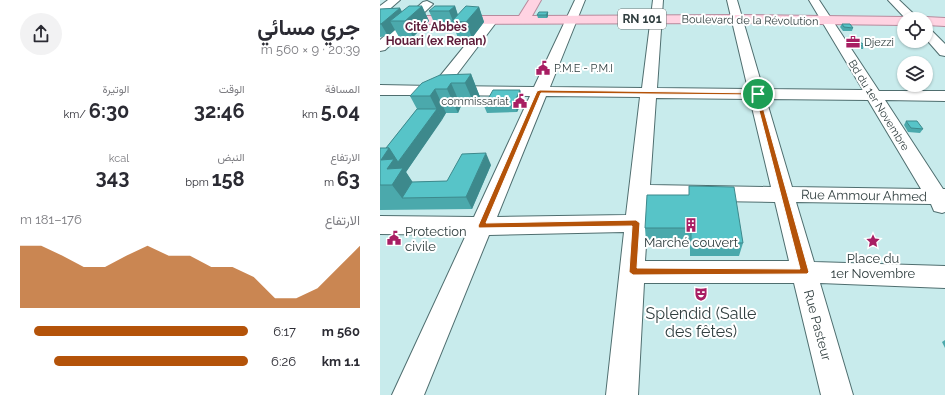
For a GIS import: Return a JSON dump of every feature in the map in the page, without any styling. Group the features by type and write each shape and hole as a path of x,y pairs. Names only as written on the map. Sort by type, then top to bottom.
{"main road":[{"path":"523,20 535,0"},
{"name":"Boulevard de la Révolution","path":"380,20 656,19 735,10 827,19 897,21"},
{"path":"933,21 945,22"}],"street":[{"path":"380,12 395,0"},
{"path":"408,395 580,0"},
{"path":"622,395 636,223 658,0"},
{"name":"Bd du 1er Novembre","path":"814,0 872,94 942,201"},
{"path":"893,0 906,12"},
{"path":"380,47 427,4"},
{"name":"Rue Pasteur","path":"735,10 785,194 837,395"},
{"path":"422,109 492,20"},
{"path":"933,39 945,52"},
{"path":"380,90 872,94 945,96"},
{"name":"Rue Ammour Ahmed","path":"639,192 785,194 942,201"},
{"path":"380,225 482,226 636,223"},
{"path":"633,272 805,272 945,277"}],"building":[{"path":"409,6 422,6 405,21 390,21"},
{"path":"435,6 455,6 449,11 429,11"},
{"path":"466,6 479,7 466,22 452,21"},
{"path":"400,8 381,24 380,24 380,9"},
{"path":"539,12 548,12 546,15 537,15"},
{"path":"842,24 850,24 853,28 844,27"},
{"path":"855,43 862,43 864,46 857,45"},
{"path":"471,74 465,83 451,83 447,89 435,89 430,96 410,96 422,83 440,75"},
{"path":"493,90 520,90 515,101 517,101 515,105 484,106"},
{"path":"417,109 437,109 398,162 389,148 386,148"},
{"path":"906,121 917,121 923,129 911,128"},
{"path":"380,148 389,148 381,160 394,159 387,169 403,168 392,185 380,185"},
{"path":"486,153 466,197 402,198 412,182 447,181 462,154"},
{"name":"Marché couvert","path":"689,186 734,187 743,243 691,242 691,228 645,228 647,195 689,195"}],"place":[{"name":"Djezzi","path":"853,42"},
{"name":"P.M.E - P.M.I","path":"543,68"},
{"name":"commissariat","path":"520,101"},
{"name":"Marché couvert","path":"691,225"},
{"name":"Protection civile","path":"394,238"},
{"name":"Place du 1er Novembre","path":"873,241"},
{"name":"Splendid (Salle des fêtes)","path":"701,294"}],"district":[{"name":"Cité Abbès Houari (ex Renan)","path":"436,34"}],"route":[{"path":"540,91 758,94 805,272 633,272 636,223 482,226 540,91"}]}
